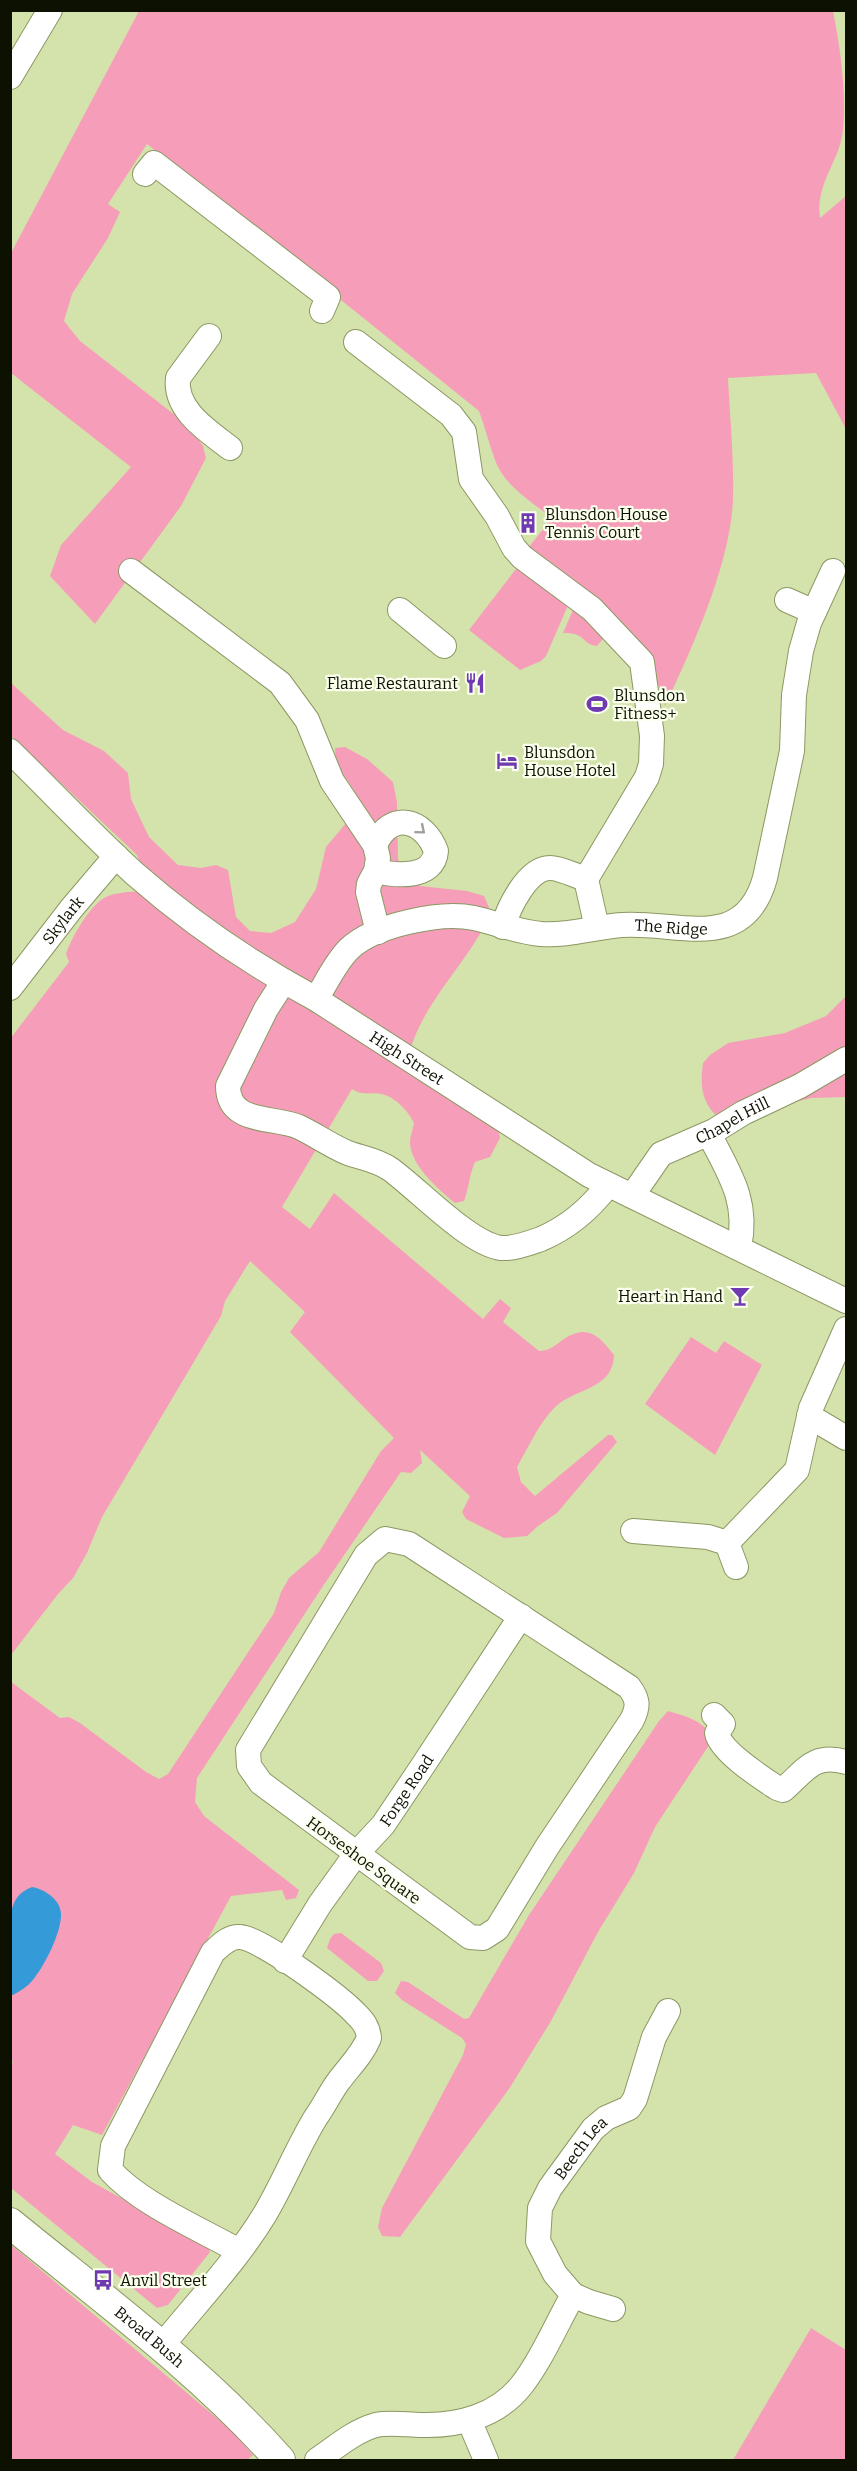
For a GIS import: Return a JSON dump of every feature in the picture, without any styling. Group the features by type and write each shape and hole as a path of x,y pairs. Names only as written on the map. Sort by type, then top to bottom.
{"main road":[{"name":"Broad Bush","path":"10,2223 161,2347 244,2422 280,2460"}],"street":[{"path":"10,76 50,10"},
{"path":"145,174 154,162 328,297 322,311"},
{"path":"209,336 178,378 179,397 198,423 230,448"},
{"path":"356,342 451,415 464,432 471,479 497,516 514,548 522,557 592,609 642,662 652,736 651,764 647,777 586,879 597,928"},
{"path":"131,571 280,682 307,720 333,781 375,845 378,858 368,892 378,932"},
{"name":"The Ridge","path":"316,999 341,958 366,937 409,923 445,916 473,918 503,927 542,934 638,924 713,929 737,920 754,903 765,878 792,751 794,695 804,637 833,571"},
{"path":"787,600 814,612"},
{"path":"400,610 444,646"},
{"name":"High Street","path":"10,751 116,856 195,923 589,1175 846,1301"},
{"path":"375,845 390,827 409,822 416,825 431,839 436,851 433,863 428,868 415,873 398,874 376,871"},
{"name":"Skylark","path":"10,988 71,909 116,856"},
{"path":"503,927 513,901 538,872 552,868 586,879"},
{"path":"284,981 266,1009 228,1086 228,1097 246,1114 296,1126 349,1153 389,1168 467,1231 485,1242 503,1248 534,1242 566,1226 586,1211 608,1185"},
{"name":"Chapel Hill","path":"632,1196 662,1154 709,1134 743,1113 800,1086 846,1059"},
{"path":"709,1134 738,1195 742,1228 738,1247"},
{"path":"633,1531 717,1540 797,1470 815,1397 846,1329"},
{"path":"809,1416 846,1438"},
{"name":"Horseshoe Square","path":"385,1539 409,1544 521,1616 629,1687 635,1695 638,1708 547,1847 497,1929 483,1938 470,1937 261,1783 249,1766 248,1750 366,1555 385,1539"},
{"path":"717,1540 736,1567"},
{"name":"Forge Road","path":"285,1961 320,1904 356,1854 389,1815 521,1616"},
{"path":"714,1715 723,1724 717,1733 719,1740 742,1762 777,1788 783,1790 815,1762 830,1759 846,1762"},
{"path":"161,2347 239,2251 265,2213 314,2120 338,2082 359,2057 369,2038 366,2026 343,2002 258,1942 238,1937 225,1941 213,1952 113,2146 110,2170 143,2198 239,2251"},
{"name":"Beech Lea","path":"613,2309 573,2295 555,2274 538,2241 540,2208 550,2188 593,2129 606,2118 629,2108 635,2099 654,2037 668,2011"},
{"path":"317,2460 354,2435 377,2425 442,2425 469,2420 495,2409 520,2387 573,2295"},
{"path":"469,2420 486,2460"}],"shaded area":[{"path":"139,11 833,11 842,70 843,130 841,141 824,183 819,206 820,218 846,196 846,429 816,373 728,378 733,468 731,522 726,548 709,604 665,706 650,658 528,548 552,518 519,493 505,478 495,460 479,411 147,144 108,204 120,212 108,238 72,294 64,321 80,341 189,426 203,446 206,458 181,506 95,624 50,576 61,545 131,467 11,373 10,255"},
{"path":"519,565 569,603 546,656 541,661 520,670 469,630"},
{"path":"576,603 607,634 597,646 588,643 576,634 563,633"},
{"path":"11,683 63,730 104,751 128,773 131,799 149,837 178,865 201,868 216,865 228,870 236,917 250,931 271,933 295,922 316,889 326,847 351,817 354,790 336,764 335,748 345,747 367,759 393,782 397,802 398,859 403,870 420,886 467,891 484,896 491,912 482,931 422,1022 413,1041 408,1061 498,1128 500,1138 490,1157 475,1162 464,1201 455,1203 426,1176 415,1159 410,1142 414,1123 405,1109 386,1096 352,1089 282,1207 310,1229 334,1193 483,1319 500,1299 511,1308 503,1322 539,1351 549,1349 572,1334 587,1332 604,1343 614,1355 612,1367 600,1382 563,1401 544,1420 517,1467 521,1482 535,1496 608,1435 612,1435 617,1442 557,1513 527,1536 504,1538 466,1519 462,1512 470,1496 420,1450 422,1463 411,1473 401,1472 197,1778 195,1802 204,1816 299,1890 296,1898 286,1900 282,1890 231,1896 102,2135 73,2125 55,2154 92,2182 207,2245 210,2252 168,2305 157,2308 11,2188 10,2068 13,2062 10,2060 11,1682 60,1718 69,1717 80,1723 146,1772 159,1779 168,1774 274,1613 281,1592 289,1578 319,1552 381,1451 394,1438 290,1332 305,1312 250,1261 225,1301 221,1316 102,1517 87,1553 73,1578 11,1655 10,1039 69,962 66,954 69,947 76,931 92,909 108,896 142,891 147,880 137,855 11,736"},
{"path":"846,996 846,1097 812,1098 719,1118 713,1112 705,1100 702,1086 703,1063 710,1055 728,1043 785,1033 826,1016"},
{"path":"691,1337 716,1353 724,1341 762,1365 715,1455 645,1404"},
{"path":"668,1711 688,1717 700,1724 713,1739 655,1827 634,1873 598,1932 551,2021 509,2089 400,2237 382,2236 378,2227 382,2208 463,2055 466,2044 462,2038 402,2000 395,1993 401,1981 408,1982 464,2019 469,2018 529,1915 659,1721"},
{"path":"341,1933 381,1963 384,1971 377,1981 368,1981 327,1948 334,1934"},
{"path":"10,2244 231,2430 253,2455 247,2460 11,2460"},
{"path":"811,2328 846,2350 846,2460 733,2460"}],"water":[{"path":"32,1887 46,1892 55,1899 60,1908 61,1921 51,1949 37,1975 13,1995 10,1994 11,1913 18,1897"}],"place":[{"name":"Blunsdon House Tennis Court","path":"528,523"},
{"name":"Flame Restaurant","path":"475,683"},
{"name":"Blunsdon Fitness+","path":"597,704"},
{"name":"Blunsdon House Hotel","path":"507,761"},
{"name":"Heart in Hand","path":"740,1296"},
{"name":"Anvil Street","path":"103,2280"}]}
